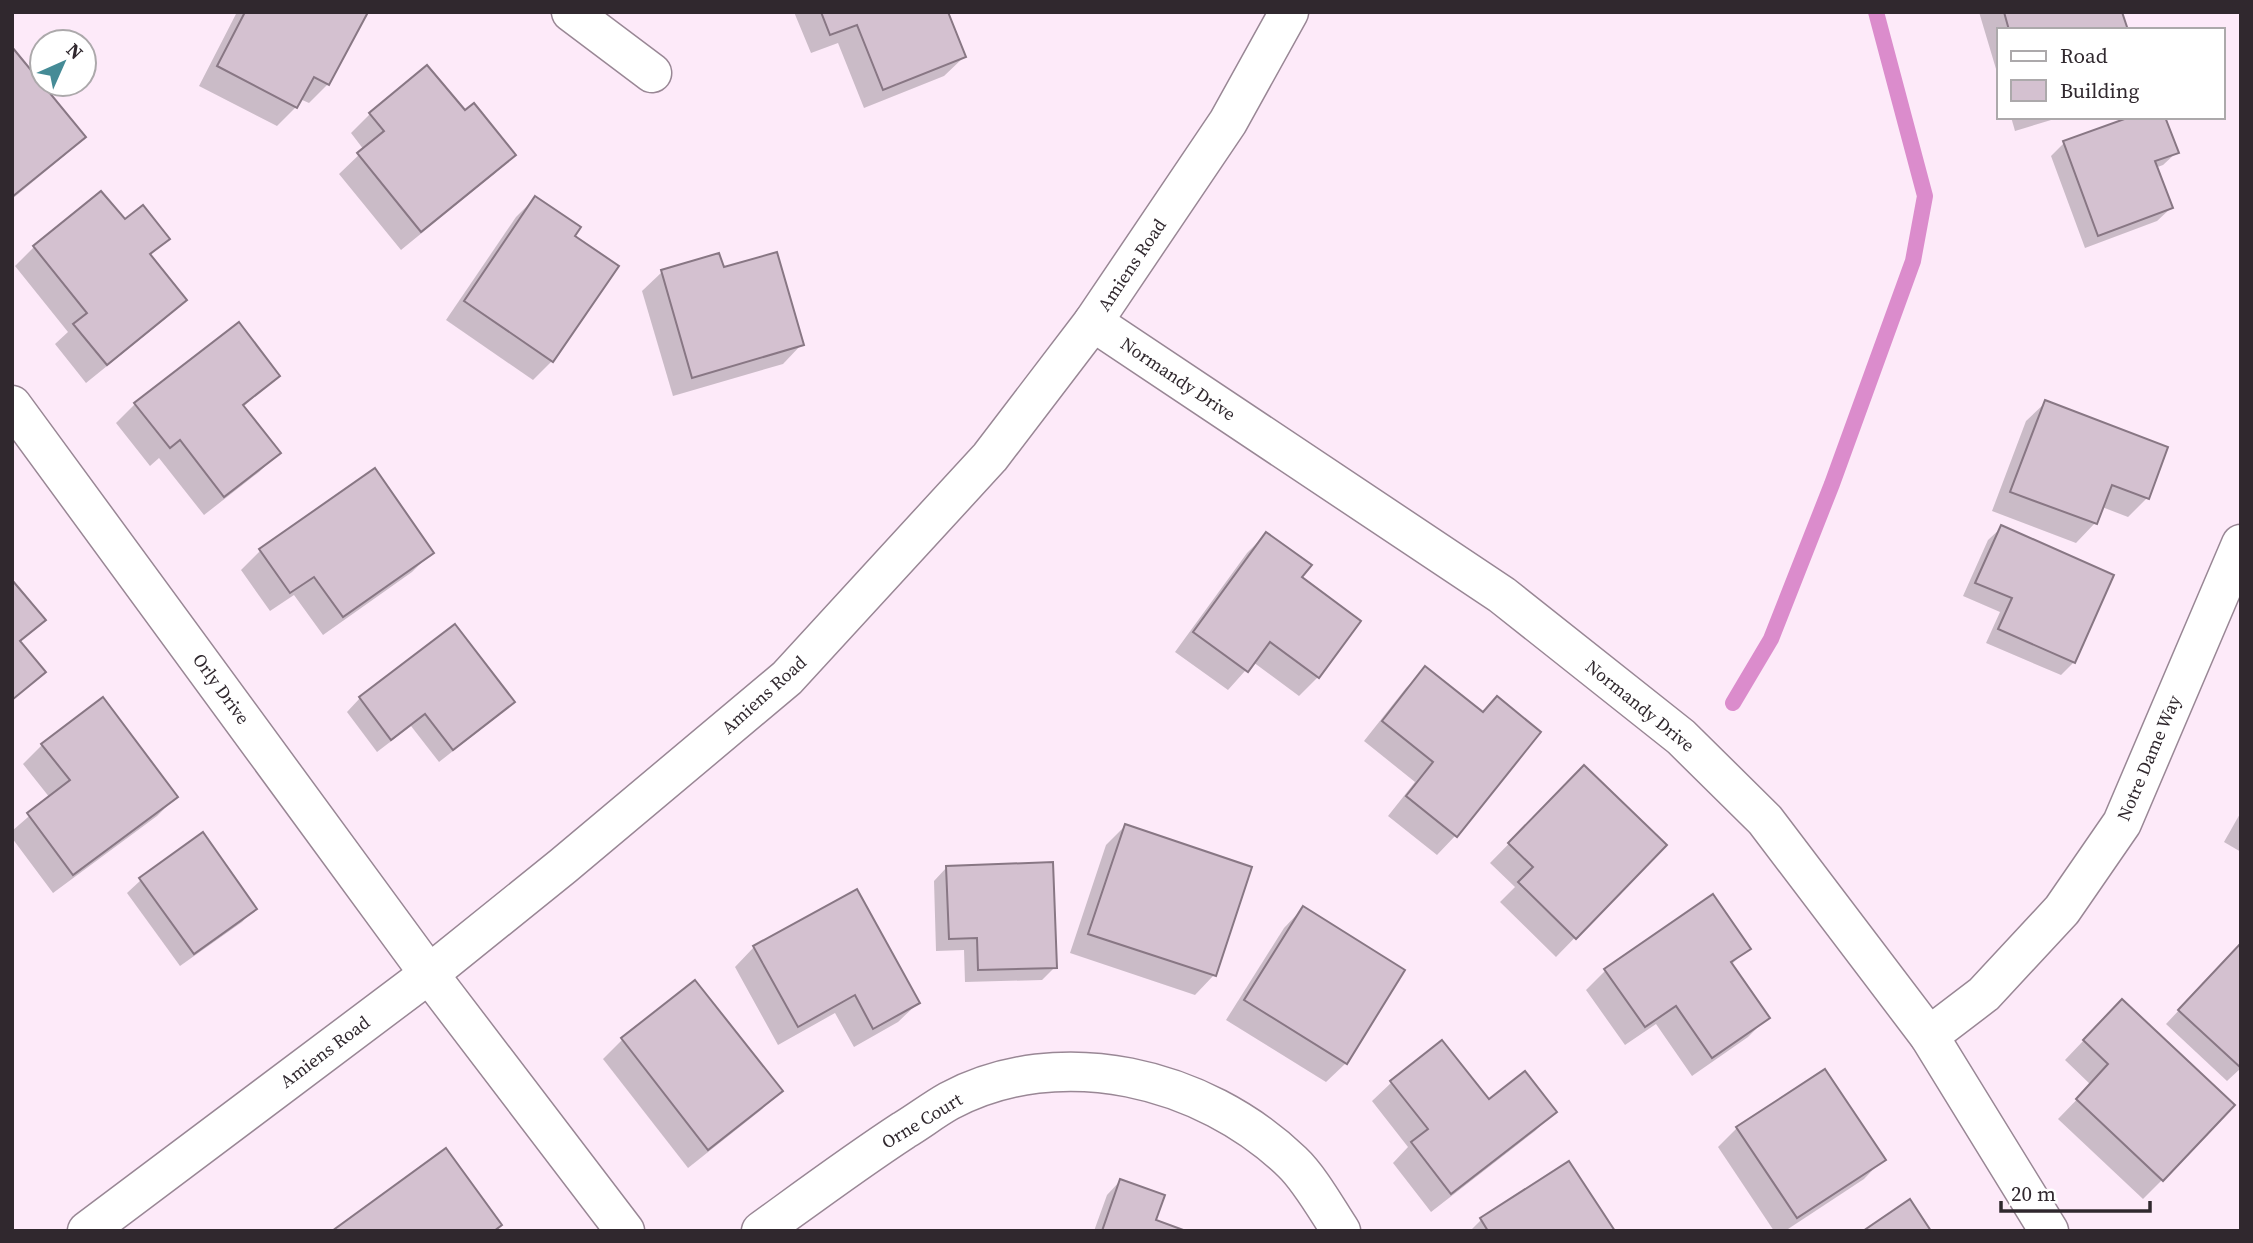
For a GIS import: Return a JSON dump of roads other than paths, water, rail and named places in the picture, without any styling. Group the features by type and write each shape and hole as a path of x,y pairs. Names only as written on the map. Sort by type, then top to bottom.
{"street":[{"path":"571,12 652,73"},
{"name":"Amiens Road","path":"87,1231 429,974 563,866 787,678 990,457 1093,322 1228,122 1289,12"},
{"name":"Normandy Drive","path":"1093,322 1502,595 1681,737 1765,820 1929,1036 2049,1231"},
{"name":"Orly Drive","path":"12,405 429,974"},
{"name":"Notre Dame Way","path":"1929,1036 1984,994 2062,910 2122,824 2241,544"},
{"path":"429,974 625,1231"},
{"name":"Orne Court","path":"761,1231 879,1146 949,1101 999,1080 1046,1072 1106,1072 1163,1085 1216,1107 1263,1137 1294,1163 1342,1231"}],"waterway":[{"path":"1733,703 1771,639 1832,484 1913,261 1925,196 1876,12"}]}
